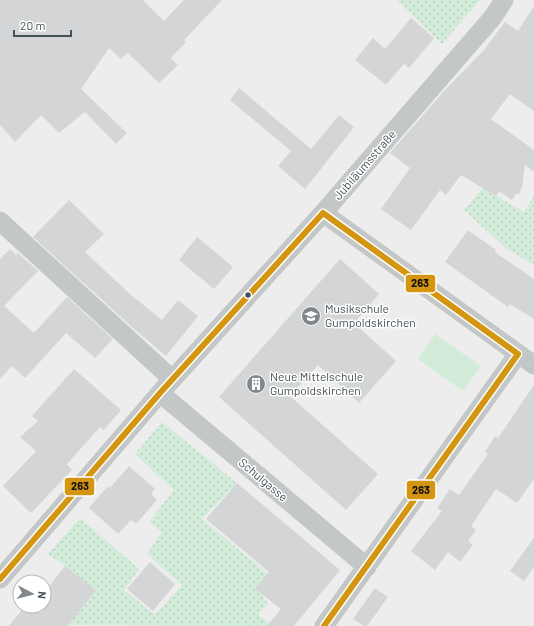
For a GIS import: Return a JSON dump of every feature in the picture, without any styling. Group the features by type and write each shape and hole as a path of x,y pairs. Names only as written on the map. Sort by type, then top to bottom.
{"street":[{"name":"Jubiläumsstraße","path":"0,578 172,379 323,213 493,17 504,0"},
{"path":"323,213 534,365"},
{"path":"0,221 172,379"},
{"path":"324,626 518,354"},
{"name":"Schulgasse","path":"160,393 366,567"}],"green space":[{"path":"397,0 480,0 442,44"},
{"path":"483,188 524,212 534,196 534,265 507,249 464,210"},
{"path":"435,334 481,366 463,391 418,359"},
{"path":"162,422 237,483 202,519 268,574 256,589 268,603 258,615 273,626 67,625 96,590 48,554 80,518 139,569 124,590 155,615 182,585 147,554 162,532 149,522 174,490 135,454"}],"building":[{"path":"0,0 143,0 164,21 184,0 222,0 184,40 186,42 171,58 178,65 159,83 128,53 121,59 109,48 81,89 127,133 116,144 85,112 59,133 41,115 15,142 0,125"},
{"path":"534,6 534,111 510,94 491,119 534,150 534,172 525,165 522,187 519,194 516,194 512,200 499,191 496,196 461,175 446,195 440,190 411,230 381,209 410,168 390,153 444,91 484,50 505,22 518,31"},
{"path":"411,18 434,38 409,68 404,64 386,85 355,60 373,38 385,49"},
{"path":"239,88 311,149 339,115 354,127 305,189 278,166 291,151 230,100"},
{"path":"69,200 104,234 85,252 130,294 162,320 178,300 198,316 166,356 33,237"},
{"path":"468,230 496,250 495,252 534,279 534,319 510,304 508,307 445,262"},
{"path":"197,237 233,267 214,289 179,260"},
{"path":"10,249 16,255 18,253 38,271 4,306 34,333 67,297 113,339 95,358 66,333 25,378 12,366 0,379 0,259"},
{"name":"Neue Mittelschule Gumpoldskirchen","path":"340,259 379,294 354,323 396,361 359,403 318,365 290,396 378,474 346,510 219,397"},
{"path":"74,369 121,410 104,430 100,427 67,464 72,470 31,513 3,486 36,451 20,437 38,421 32,416"},
{"path":"534,385 534,479 517,503 496,489 471,526 476,530 468,541 473,545 460,562 448,552 435,570 411,551 442,511 437,508 450,489 459,495 488,454 485,452 495,436 498,438"},
{"path":"129,466 155,489 151,494 157,500 136,524 131,520 118,534 89,508 108,486 110,488"},
{"path":"237,483 340,570 294,626 267,626 281,609 255,589 269,572 206,519"},
{"path":"534,538 534,567 524,581 510,571"},
{"path":"150,562 175,584 153,611 127,589"},
{"path":"65,566 96,590 68,626 9,626 19,614 52,614 52,583"},
{"path":"375,588 388,597 367,626 364,626 353,619"}],"transit line":[{"name":"263","path":"323,213 518,354"},
{"name":"263","path":"0,579 160,393 323,213"},
{"name":"263","path":"324,626 518,354"}],"place":[{"name":"Musikschule Gumpoldskirchen","path":"311,316"},
{"name":"Neue Mittelschule Gumpoldskirchen","path":"256,384"}]}
